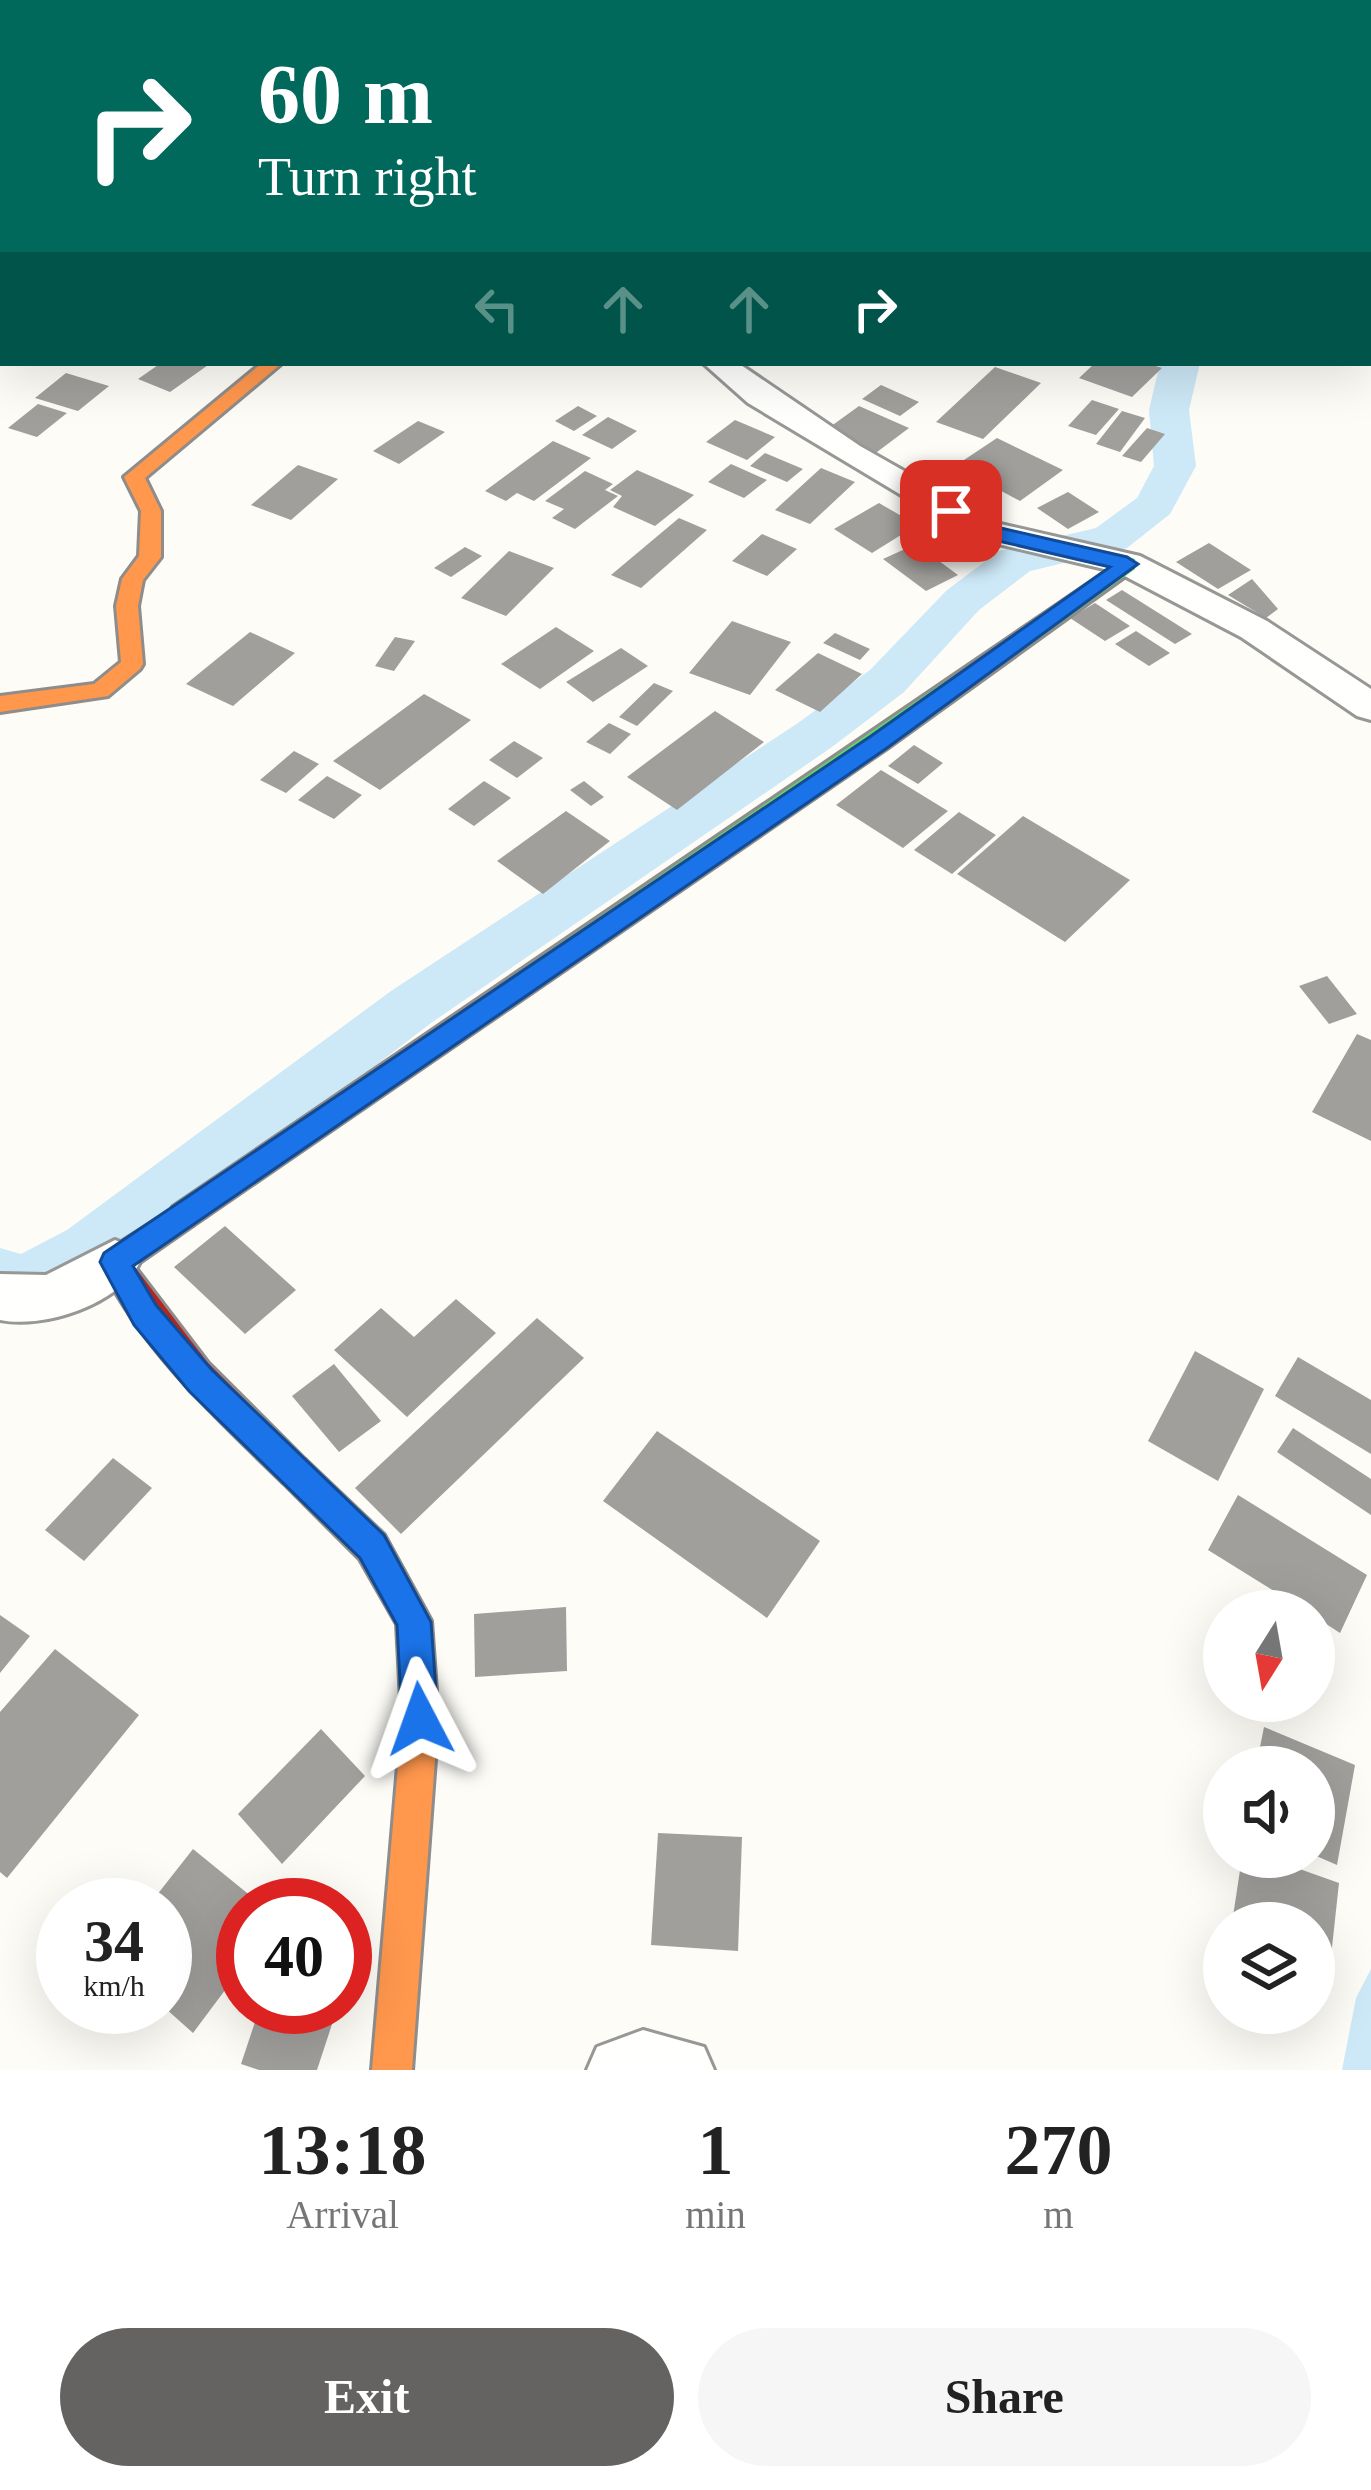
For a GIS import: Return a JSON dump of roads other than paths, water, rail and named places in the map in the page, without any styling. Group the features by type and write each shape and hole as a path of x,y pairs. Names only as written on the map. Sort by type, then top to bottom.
{"street":[{"path":"0,704 100,691 131,664 125,614 134,569 149,557 151,511 134,477 269,366"},
{"path":"723,366 830,442 985,531 1116,561 1253,629 1371,707"},
{"path":"0,1297 17,1303 48,1300 115,1262 879,742 1116,561"},
{"path":"115,1262 145,1315 200,1381 372,1546 414,1622 420,1719 392,2070"},
{"path":"620,2070 644,2063 681,2070"}],"water":[{"path":"1371,1969 1371,2070 1342,2070 1356,1998"}],"waterway":[{"path":"0,1276 25,1283 89,1249 411,1007 815,735 887,681 963,600 1015,561 1111,538 1155,505 1175,466 1169,410 1179,366"}]}
